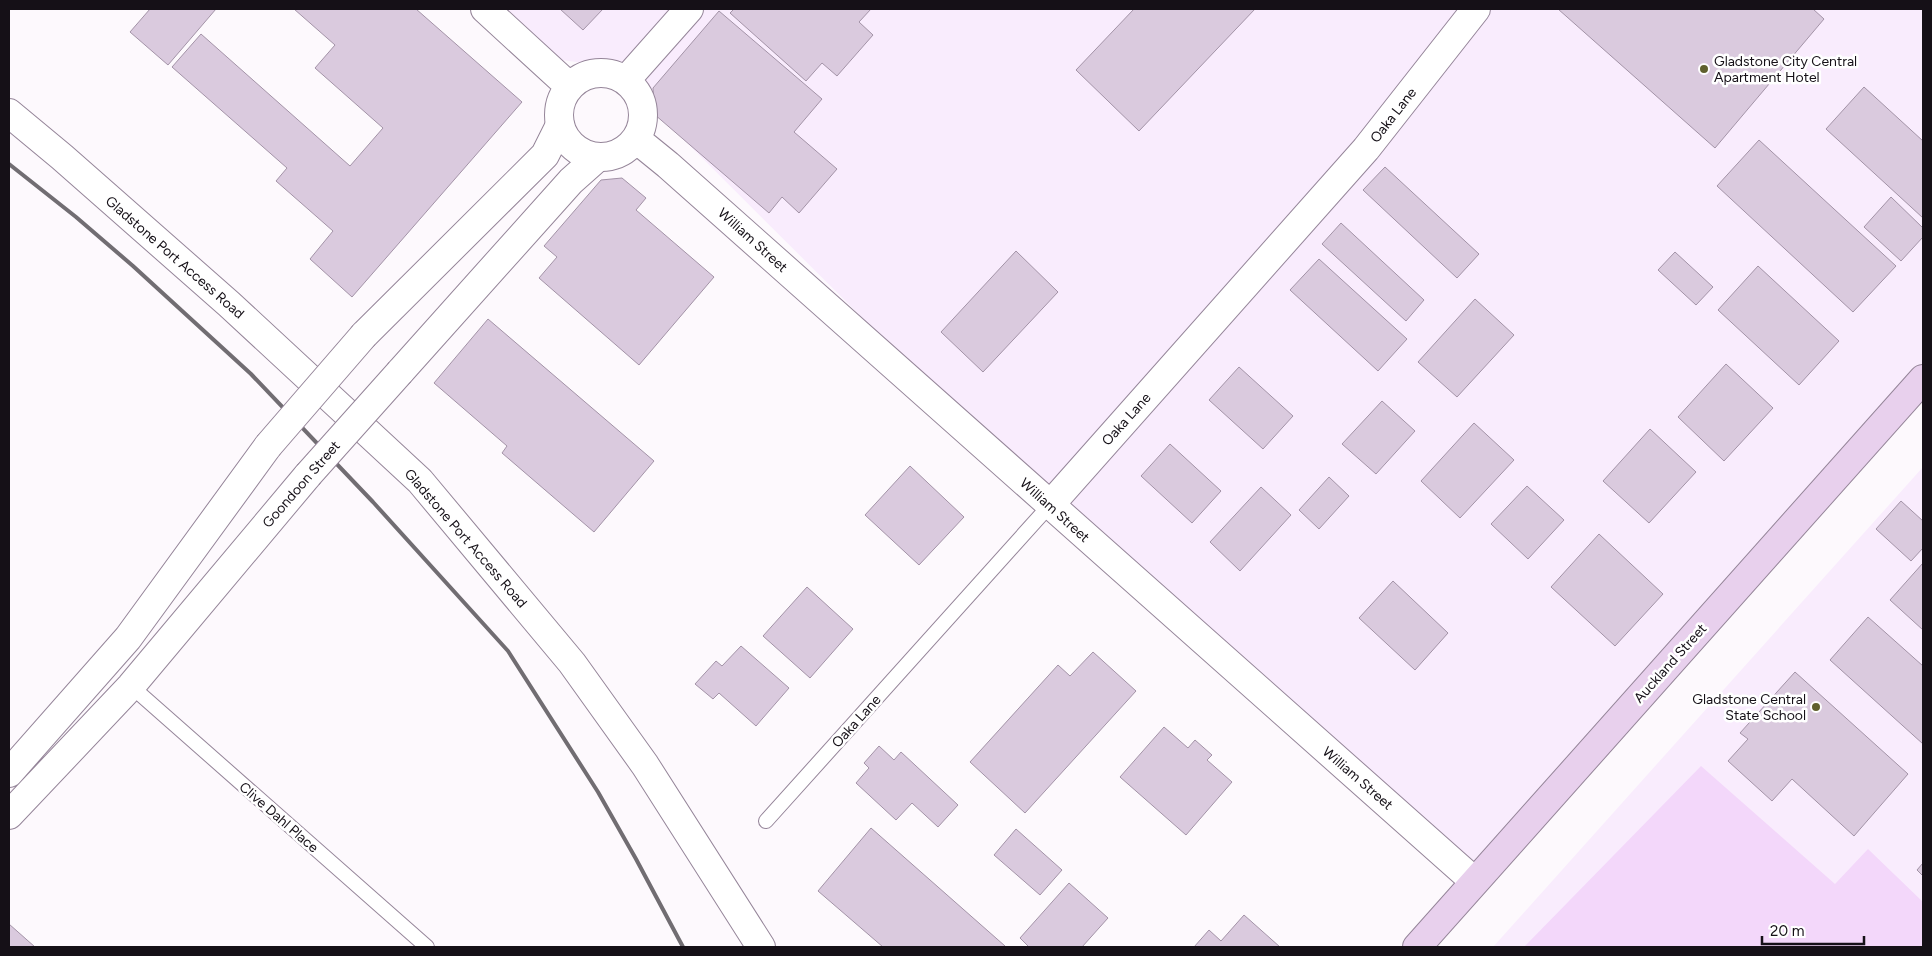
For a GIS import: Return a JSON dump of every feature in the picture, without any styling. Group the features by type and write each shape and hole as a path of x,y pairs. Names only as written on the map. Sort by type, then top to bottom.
{"main road":[{"name":"Auckland Street","path":"1417,947 1923,379"}],"street":[{"path":"485,9 569,86"},
{"path":"626,80 689,9"},
{"name":"Oaka Lane","path":"1050,506 1366,149 1476,9"},
{"path":"591,73 615,74 626,80 639,96 644,114 642,127 636,139 628,148 620,153 598,157 585,154 574,147 565,137 560,125 559,111 562,98 569,86 579,78 591,73"},
{"name":"Gladstone Port Access Road","path":"9,113 229,304 420,481 572,663 645,765 760,947"},
{"path":"9,773 128,638 268,446 364,335 545,155 560,125"},
{"name":"William Street","path":"636,139 668,165 1474,881"},
{"name":"Goondoon Street","path":"9,815 132,686 308,475 571,181 598,157"}],"lane":[{"name":"Oaka Lane","path":"766,821 1050,506"},
{"name":"Clive Dahl Place","path":"132,686 427,947"}],"shaded area":[{"path":"485,9 1923,9 1923,379 1474,881 1050,505 640,96 584,63 539,57"},
{"name":"Gladstone Central State School","path":"1923,467 1923,947 1493,947"},
{"path":"1701,766 1835,884 1868,849 1923,902 1923,947 1524,947"}],"building":[{"path":"150,9 216,9 168,65 130,32"},
{"path":"294,9 416,9 522,102 352,297 310,259 333,231 276,181 287,168 172,67 201,34 350,166 383,128 315,68 335,45"},
{"path":"560,9 603,9 583,30"},
{"path":"734,9 871,9 859,22 873,35 837,76 822,63 806,81 730,13"},
{"path":"1134,9 1255,9 1139,131 1076,70"},
{"name":"Gladstone City Central Apartment Hotel","path":"1558,9 1813,9 1824,19 1715,148"},
{"path":"719,11 822,99 794,132 837,169 799,213 782,197 769,213 654,114 653,88"},
{"path":"1864,87 1923,141 1923,218 1826,129"},
{"path":"1759,140 1896,266 1853,312 1717,186"},
{"path":"1385,167 1479,254 1457,278 1363,190"},
{"path":"622,178 646,198 636,210 714,277 639,365 539,278 557,257 544,246 601,180"},
{"path":"1891,197 1923,228 1923,237 1901,261 1864,227"},
{"path":"1341,223 1424,300 1406,321 1322,244"},
{"path":"1016,251 1058,292 983,372 941,332"},
{"path":"1675,252 1713,287 1696,305 1658,270"},
{"path":"1319,259 1407,339 1378,371 1290,290"},
{"path":"1758,266 1839,341 1799,385 1718,310"},
{"path":"1475,299 1514,335 1457,397 1418,362"},
{"path":"488,319 654,461 594,532 502,453 507,446 434,383"},
{"path":"1726,364 1773,408 1724,461 1678,417"},
{"path":"1239,367 1293,416 1263,449 1209,400"},
{"path":"1382,401 1415,431 1376,474 1342,444"},
{"path":"1474,423 1514,460 1460,518 1421,481"},
{"path":"1650,429 1696,472 1649,523 1603,481"},
{"path":"1170,444 1221,491 1192,523 1141,476"},
{"path":"910,466 964,517 919,565 865,515"},
{"path":"1329,477 1349,496 1319,529 1299,510"},
{"path":"1527,486 1564,520 1528,559 1491,524"},
{"path":"1261,487 1291,515 1240,571 1210,542"},
{"path":"1901,501 1923,521 1923,548 1911,561 1876,529"},
{"path":"1599,534 1663,594 1615,646 1551,587"},
{"path":"1923,563 1923,630 1890,600"},
{"path":"1393,581 1448,633 1415,670 1359,618"},
{"path":"807,587 853,629 810,678 763,636"},
{"path":"1868,617 1923,666 1923,744 1830,660"},
{"path":"741,646 789,688 756,726 719,693 713,699 695,684 716,661 722,666"},
{"path":"1093,652 1136,691 1025,813 970,762 1058,665 1070,676"},
{"path":"1795,672 1908,774 1854,836 1792,779 1772,801 1728,761 1748,739 1740,733"},
{"path":"1164,727 1188,748 1195,740 1212,755 1207,760 1232,782 1186,835 1120,777"},
{"path":"879,746 894,760 901,752 958,805 938,827 912,803 896,820 856,783 869,768 864,763"},
{"path":"871,828 1005,946 883,947 818,891"},
{"path":"1016,829 1062,870 1040,895 994,855"},
{"path":"1923,863 1923,876 1917,870"},
{"path":"1069,883 1108,918 1082,947 1029,947 1020,938"},
{"path":"1244,915 1280,947 1194,947 1209,930 1221,941"},
{"path":"9,924 35,947 9,947"}],"railway":[{"path":"9,164 76,217 133,266 251,374 373,502 508,651 598,792 683,947"}],"place":[{"name":"Gladstone City Central Apartment Hotel","path":"1704,69"},
{"name":"Gladstone Central State School","path":"1816,707"}]}
